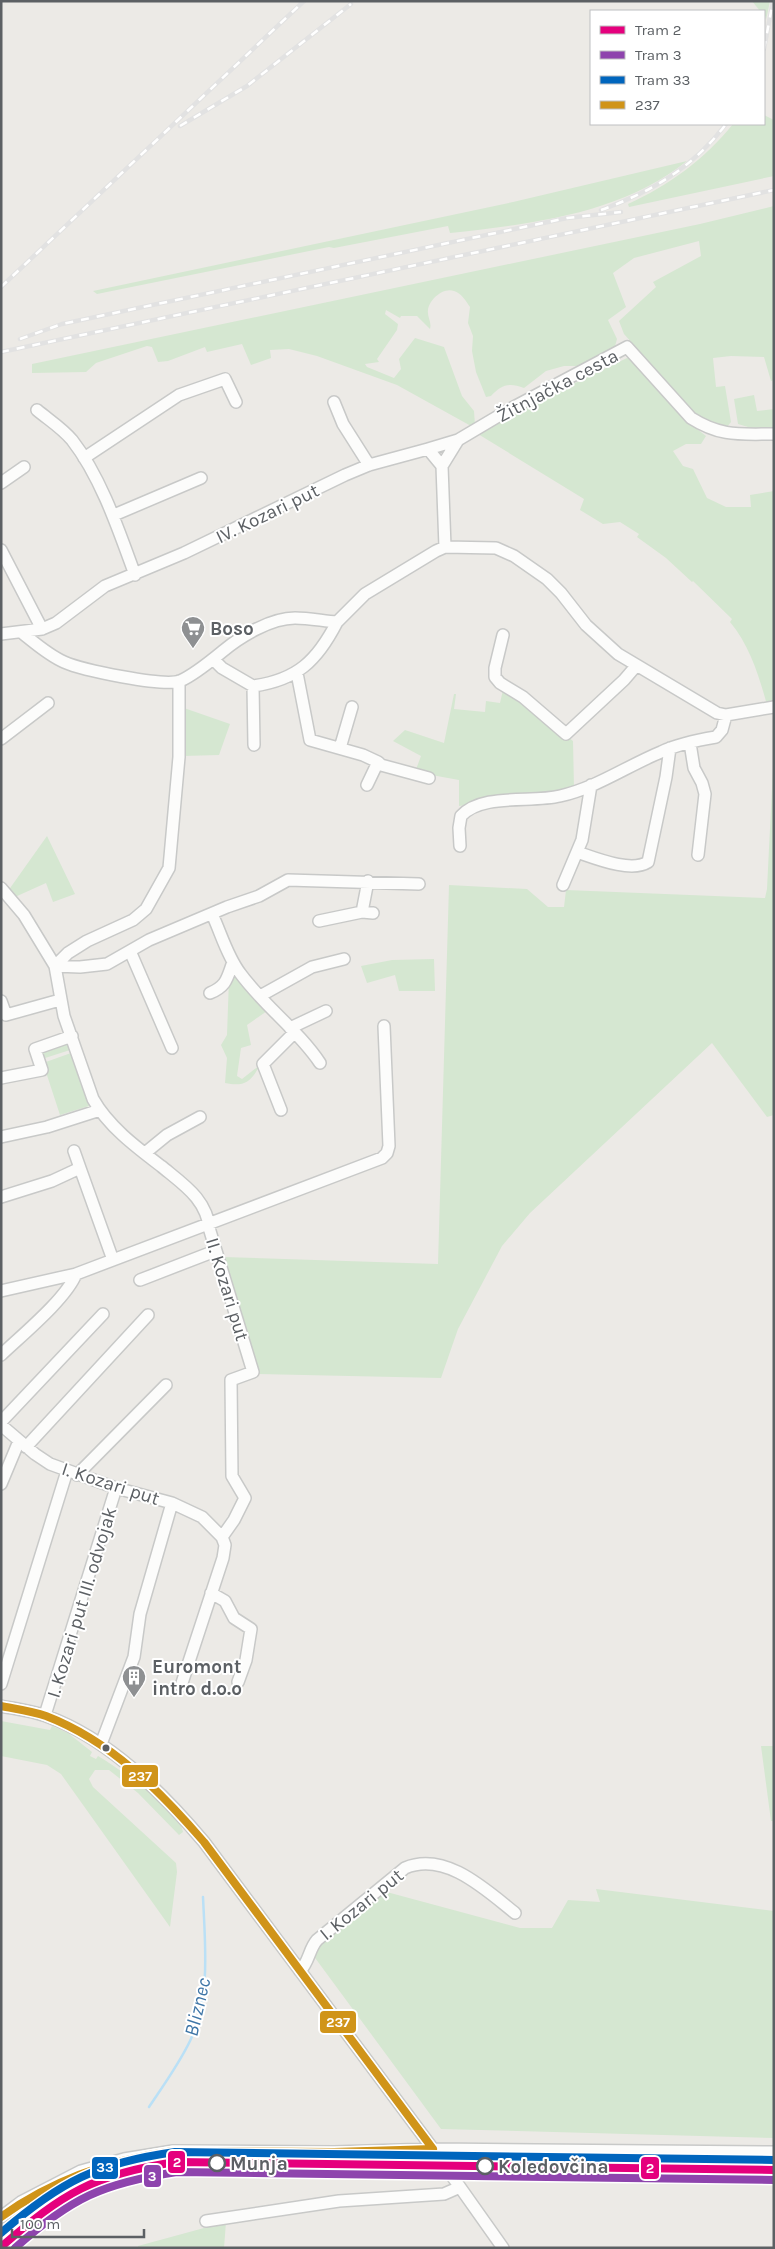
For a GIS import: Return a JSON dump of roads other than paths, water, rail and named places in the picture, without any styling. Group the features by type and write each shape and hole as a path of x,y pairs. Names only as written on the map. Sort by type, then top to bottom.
{"street":[{"name":"Žitnjačka cesta","path":"458,440 512,408 627,347 690,418 704,427 716,432 734,434 774,434"},
{"path":"84,458 179,395 215,381 225,379 236,402"},
{"path":"334,402 343,424 369,465"},
{"path":"37,410 66,434 84,458 114,515 135,575"},
{"path":"445,547 442,466 458,440"},
{"name":"IV. Kozari put","path":"1,634 42,629 56,623 99,590 135,575 369,465 458,440"},
{"path":"428,449 442,466"},
{"path":"1,483 24,467"},
{"path":"114,515 201,478"},
{"path":"214,660 222,668 253,686 297,673 326,645 336,622 349,608 377,586 445,547 488,546 514,556 547,579 596,636 636,666 717,713 726,715 774,707"},
{"path":"1,550 42,629"},
{"path":"21,632 48,654 65,663 98,672 159,682 179,681 214,660 239,640 283,620 295,618 336,622"},
{"path":"502,635 494,668 495,677 500,683 523,697 566,734 624,680 636,666"},
{"path":"297,673 310,740 340,748 378,762 381,765 429,778"},
{"path":"55,966 68,953 88,941 133,920 146,908 169,868 178,757 179,681"},
{"path":"253,686 254,745"},
{"path":"1,739 48,703"},
{"path":"340,748 352,707"},
{"path":"460,846 459,828 461,816 474,806 506,800 559,796 591,785 670,748 720,734 726,715"},
{"path":"690,743 694,768 702,783 705,794 698,855"},
{"path":"577,852 612,863 643,865 648,862 670,748"},
{"path":"367,786 378,762"},
{"path":"563,885 582,840 591,785"},
{"path":"55,966 107,964 150,940 259,896 288,880 419,884"},
{"path":"319,921 368,912 368,881"},
{"path":"1,888 24,915 55,966 60,1000 93,1099 108,1120 145,1153 193,1191 208,1216 209,1224 373,1162 387,1153 390,1146 384,1026"},
{"path":"212,914 233,962 241,975 309,1046 320,1063"},
{"path":"130,951 172,1048"},
{"path":"260,996 312,967 344,959"},
{"path":"210,993 221,988 233,962"},
{"path":"1,1000 6,1015 60,1000"},
{"path":"281,1110 263,1064 292,1030 326,1010"},
{"path":"1,1078 42,1070 35,1049 72,1036"},
{"path":"1,1137 47,1127 100,1110"},
{"path":"145,1153 167,1135 200,1117"},
{"path":"74,1151 113,1260"},
{"path":"1,1197 52,1181 80,1168"},
{"name":"II. Kozari put","path":"1,1292 76,1274 209,1224 253,1372 231,1380 232,1476 246,1498 222,1537"},
{"path":"140,1280 216,1251"},
{"path":"1,1355 62,1297 71,1286 76,1274"},
{"path":"1,1424 103,1314"},
{"path":"1,1484 23,1444 148,1315"},
{"path":"1,1684 72,1473 166,1385"},
{"name":"I. Kozari put","path":"1,1424 23,1444 50,1464 116,1488 172,1502 202,1517 222,1537"},
{"name":"I. Kozari put III. odvojak","path":"45,1715 116,1488"},
{"path":"101,1744 134,1658 140,1614 172,1502"},
{"path":"181,1686 223,1558 225,1545 222,1537"},
{"path":"211,1593 225,1601 234,1618 251,1629 246,1660 238,1682"},
{"path":"1,1706 45,1715 77,1729 101,1744 166,1799 181,1815 204,1842 433,2149 503,2248"},
{"name":"I. Kozari put","path":"300,1971 305,1965 311,1946 317,1940 405,1868 416,1863 442,1865 458,1873 484,1888 515,1913"},
{"path":"1,2218 35,2194 81,2171 147,2154 173,2151 334,2152 433,2149 774,2152"},
{"path":"206,2221 339,2200 444,2194 460,2187"}],"waterway":[{"name":"Bliznec","path":"149,2107 181,2058 197,2024 204,1988 205,1970 203,1897"}],"railway":[{"path":"1,287 304,1"},
{"path":"765,44 773,1"},
{"path":"180,126 247,86 351,4"},
{"path":"601,210 637,195 670,176 700,153 725,125"},
{"path":"1,352 774,190"},
{"path":"20,339 62,324 567,218 621,212"}],"tram line":[{"name":"33","path":"1,2233 43,2200 81,2177 123,2162 175,2152 774,2160"},
{"name":"2","path":"1,2247 43,2213 81,2189 123,2173 176,2162 774,2170"},
{"name":"3","path":"15,2248 54,2217 89,2195 128,2181 177,2172 774,2180"}],"place":[{"name":"Boso","path":"193,649"},
{"name":"Euromont intro d.o.o","path":"134,1698"},
{"name":"Munja","path":"217,2163"},
{"name":"Koledovčina","path":"485,2166"}]}
